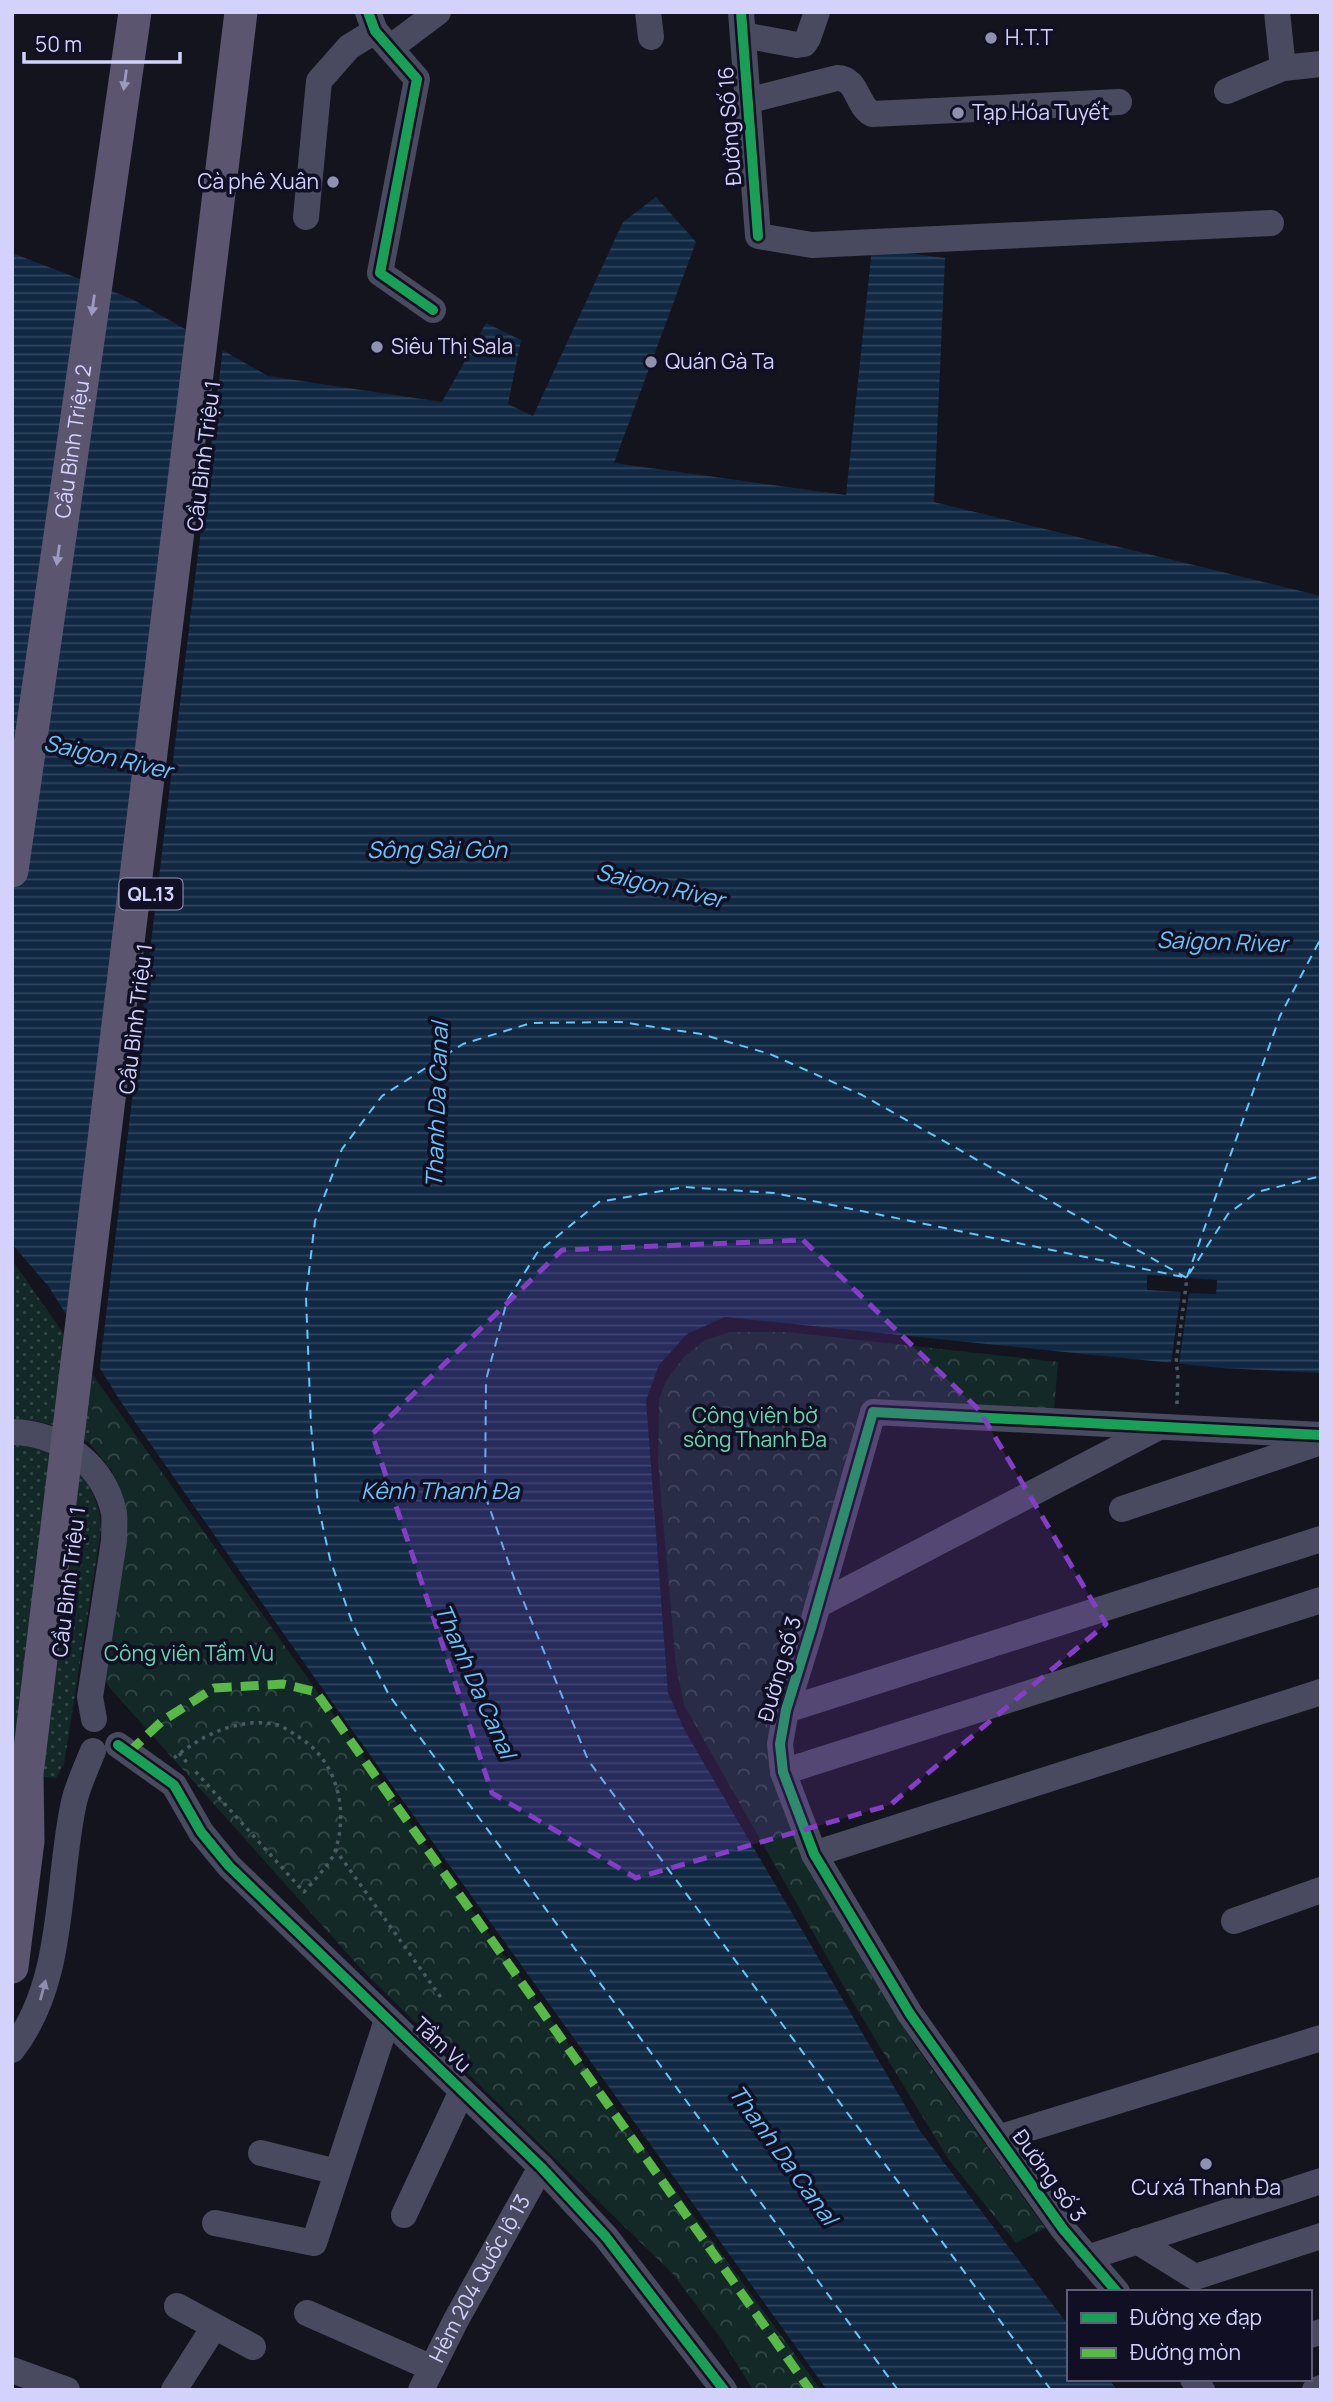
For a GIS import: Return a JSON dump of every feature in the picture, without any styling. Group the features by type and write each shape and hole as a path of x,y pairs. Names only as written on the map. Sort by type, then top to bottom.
{"main road":[{"name":"Cầu Bình Triệu 2","path":"12,872 135,12"},
{"name":"Cầu Bình Triệu 1","path":"36,1775 241,12"},
{"name":"Cầu Bình Triệu 1","path":"36,1775 257,12"},
{"name":"QL.13","path":"12,1967 36,1775"}],"street":[{"path":"306,217 319,81 349,47 377,30 438,12"},
{"path":"742,24 797,45 804,44 817,12"},
{"path":"1277,12 1283,68"},
{"name":"Đường Số 16","path":"742,24 758,236 812,245 1271,223"},
{"path":"377,30 417,79 380,273 433,310"},
{"path":"1227,91 1283,68 1321,64"},
{"path":"747,101 845,78 851,82 866,111 872,114 1119,102"},
{"name":"Đường số 3","path":"1115,2290 1063,2229 910,2014 814,1854 783,1772 780,1744 786,1710 873,1412 1321,1435"},
{"path":"818,1605 1167,1428"},
{"path":"12,1432 44,1437 67,1446 87,1461 104,1485 114,1514 114,1541 90,1697 94,1718 88,1723 84,1738 105,1748 74,1801 48,1970 38,2008 12,2050"},
{"path":"1122,1509 1321,1442"},
{"path":"786,1710 1321,1539"},
{"path":"783,1772 1321,1600"},
{"path":"814,1854 1321,1692"},
{"name":"Tầm Vu","path":"105,1748 174,1785 201,1832 229,1866 541,2167 606,2237 724,2390"},
{"path":"1234,1921 1321,1890"},
{"path":"215,2223 314,2243 387,2020"},
{"path":"998,2138 1321,2038"},
{"path":"404,2215 462,2091"},
{"path":"261,2153 337,2172"},
{"name":"Hẻm 204 Quốc lộ 13","path":"427,2379 456,2320 541,2167"},
{"path":"1087,2258 1321,2181"},
{"path":"1137,2241 1195,2277 1321,2236"},
{"path":"177,2306 253,2347"},
{"path":"307,2313 427,2379"},
{"path":"174,2390 214,2327"},
{"path":"12,2370 67,2390"},
{"path":"1315,2390 1321,2388"}],"path":[{"path":"1167,1428 1178,1373 1175,1363 1187,1278"},
{"path":"335,1849 333,1856 304,1892 179,1754 192,1743 216,1731 247,1723 279,1726 307,1742 326,1762 340,1792 340,1827 335,1849 442,1999"}],"highlighted area":[{"path":"803,1240 979,1410 1106,1624 890,1805 636,1878 492,1793 372,1434 562,1250"}],"green space":[{"path":"12,1260 95,1378 89,1443 53,1425 12,1419"},
{"name":"Công viên bờ sông Thanh Đa","path":"730,1332 787,1332 1058,1362 1054,1410 870,1399 861,1405 811,1588 775,1705 817,1883 916,2047 1045,2228 1016,2243 949,2160 852,2001 684,1705 676,1665 658,1463 659,1399 666,1381 684,1357 705,1340"},
{"name":"Công viên Tầm Vu","path":"95,1378 508,1961 821,2390 753,2390 722,2340 673,2274 363,1971 109,1687 105,1680 125,1504 112,1471 89,1443"},
{"path":"12,1445 47,1452 75,1469 94,1495 101,1530 64,1764 56,1778 15,1774 12,1797"}],"water":[{"name":"Sông Sài Gòn","path":"656,197 696,242 614,463 846,495 872,248 945,258 934,502 1321,596 1321,1373 1221,1368 725,1317 687,1334 659,1365 646,1400 668,1693 685,1731 920,2131 1067,2323 1067,2381 1110,2381 1117,2390 827,2390 319,1684 121,1402 49,1287 12,1244 12,253 132,299 268,376 442,402 486,323 521,340 508,404 533,416 623,222"}],"pier":[{"path":"190,328 223,347 99,1373 69,1325"},
{"path":"1147,1275 1217,1280 1216,1294 1189,1293 1179,1364 1171,1363 1181,1292 1147,1290"}],"ferry route":[{"path":"1187,1277 1280,1016 1321,938"},
{"path":"898,2390 389,1695 353,1625 330,1559 318,1505 311,1426 306,1297 315,1221 342,1149 382,1096 463,1044 531,1023 621,1022 701,1034 770,1054 862,1095 1187,1278"},
{"path":"1189,1274 1228,1214 1257,1192 1321,1176"},
{"path":"1051,2390 588,1760 514,1578 485,1495 486,1380 507,1301 537,1253 599,1202 684,1187 774,1193 1183,1277"}],"marked path":[{"path":"128,1753 162,1721 214,1688 283,1684 316,1692 810,2390"}],"cycle path":[{"path":"368,12 375,31 417,79 380,273 433,310"},
{"path":"741,12 758,236"},
{"path":"1115,2290 1063,2229 910,2014 814,1854 783,1772 780,1744 786,1710 873,1412 1321,1435"},
{"path":"118,1745 174,1785 201,1832 229,1866 541,2167 606,2237 724,2390"}],"place":[{"name":"H.T.T","path":"991,38"},
{"name":"Tạp Hóa Tuyết","path":"958,113"},
{"name":"Cà phê Xuân","path":"333,182"},
{"name":"Siêu Thị Sala","path":"377,347"},
{"name":"Quán Gà Ta","path":"651,362"},
{"name":"Cư xá Thanh Đa","path":"1206,2164"}],"water label":[{"name":"Saigon River","path":"108,757"},
{"name":"Saigon River","path":"660,886"},
{"name":"Saigon River","path":"1222,942"},
{"name":"Thanh Da Canal","path":"437,1105"},
{"name":"Kênh Thanh Đa","path":"440,1491"},
{"name":"Thanh Da Canal","path":"475,1681"},
{"name":"Thanh Da Canal","path":"783,2155"}]}
